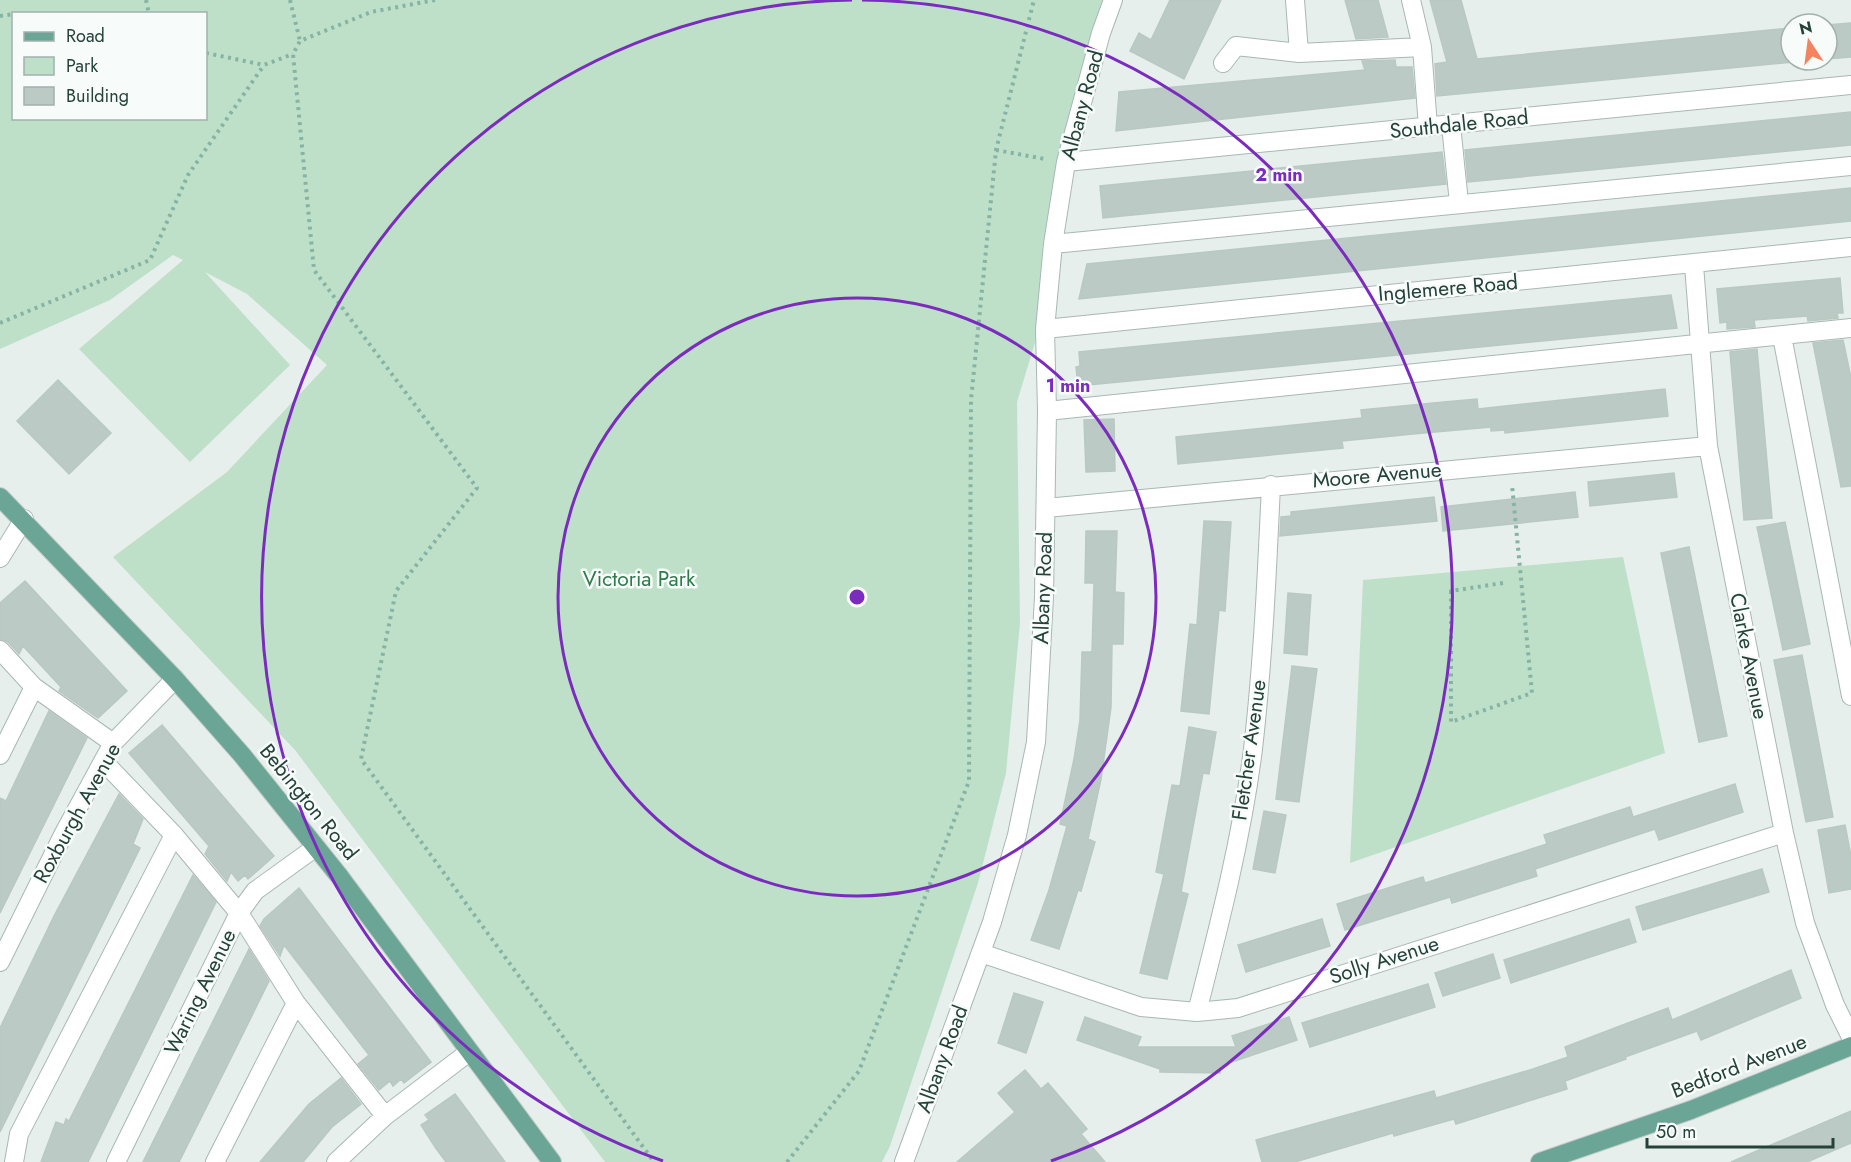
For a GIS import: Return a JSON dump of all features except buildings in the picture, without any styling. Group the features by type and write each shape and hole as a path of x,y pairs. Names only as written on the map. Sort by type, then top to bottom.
{"main road":[{"name":"Bebington Road","path":"0,497 24,519 175,679 242,755 316,847 552,1162"},
{"name":"Bedford Avenue","path":"1540,1162 1691,1110 1851,1046"}],"street":[{"name":"Albany Road","path":"903,1162 981,953 1017,835 1036,741 1046,508 1045,329 1053,244 1066,162 1101,33 1113,0"},
{"path":"1295,0 1299,53"},
{"path":"1411,0 1422,47 1428,127"},
{"path":"1223,63 1236,46 1299,53 1422,47"},
{"name":"Southdale Road","path":"1066,162 1851,85"},
{"path":"1451,125 1459,203"},
{"path":"1053,244 1851,166"},
{"name":"Inglemere Road","path":"1045,329 1694,265 1851,247"},
{"name":"Clarke Avenue","path":"1694,265 1708,446 1784,833 1805,922 1835,1005 1851,1037"},
{"path":"1047,411 1851,328"},
{"path":"1782,336 1851,696"},
{"name":"Moore Avenue","path":"1046,508 1271,484 1708,446"},
{"name":"Fletcher Avenue","path":"1197,1012 1221,921 1252,750 1265,618 1271,484"},
{"path":"0,558 24,519"},
{"path":"0,650 34,687 113,743"},
{"name":"Roxburgh Avenue","path":"0,962 64,833 113,743 175,679"},
{"path":"0,755 34,687"},
{"path":"103,761 174,835 239,913 296,1003 385,1116"},
{"name":"Solly Avenue","path":"981,953 1141,1007 1197,1012 1238,1008 1784,833"},
{"path":"14,1162 19,1134 174,835"},
{"name":"Waring Avenue","path":"116,1162 239,913 255,891 316,847"},
{"path":"215,1162 296,1003"},
{"path":"336,1162 385,1116 469,1052"}],"path":[{"path":"290,0 300,41"},
{"path":"435,0 371,12 300,41 293,54 314,270 477,488 396,591 361,759 654,1162"},
{"path":"787,1162 860,1071 969,781 970,400 996,150 1034,0"},
{"path":"207,53 264,65 293,54"},
{"path":"0,323 150,260 188,175 264,65"},
{"path":"996,150 1066,162"},
{"path":"1503,583 1451,591 1451,722 1532,693 1510,463"}],"green space":[{"name":"Victoria Park","path":"0,0 1110,0 1040,326 1017,402 1020,623 1006,773 978,883 890,1146 882,1162 605,1162 295,750 113,557 227,472 327,365 247,294 205,272 290,365 190,462 79,349 183,260 173,255 110,300 0,349"},
{"path":"1623,557 1665,753 1350,863 1363,580"}]}
